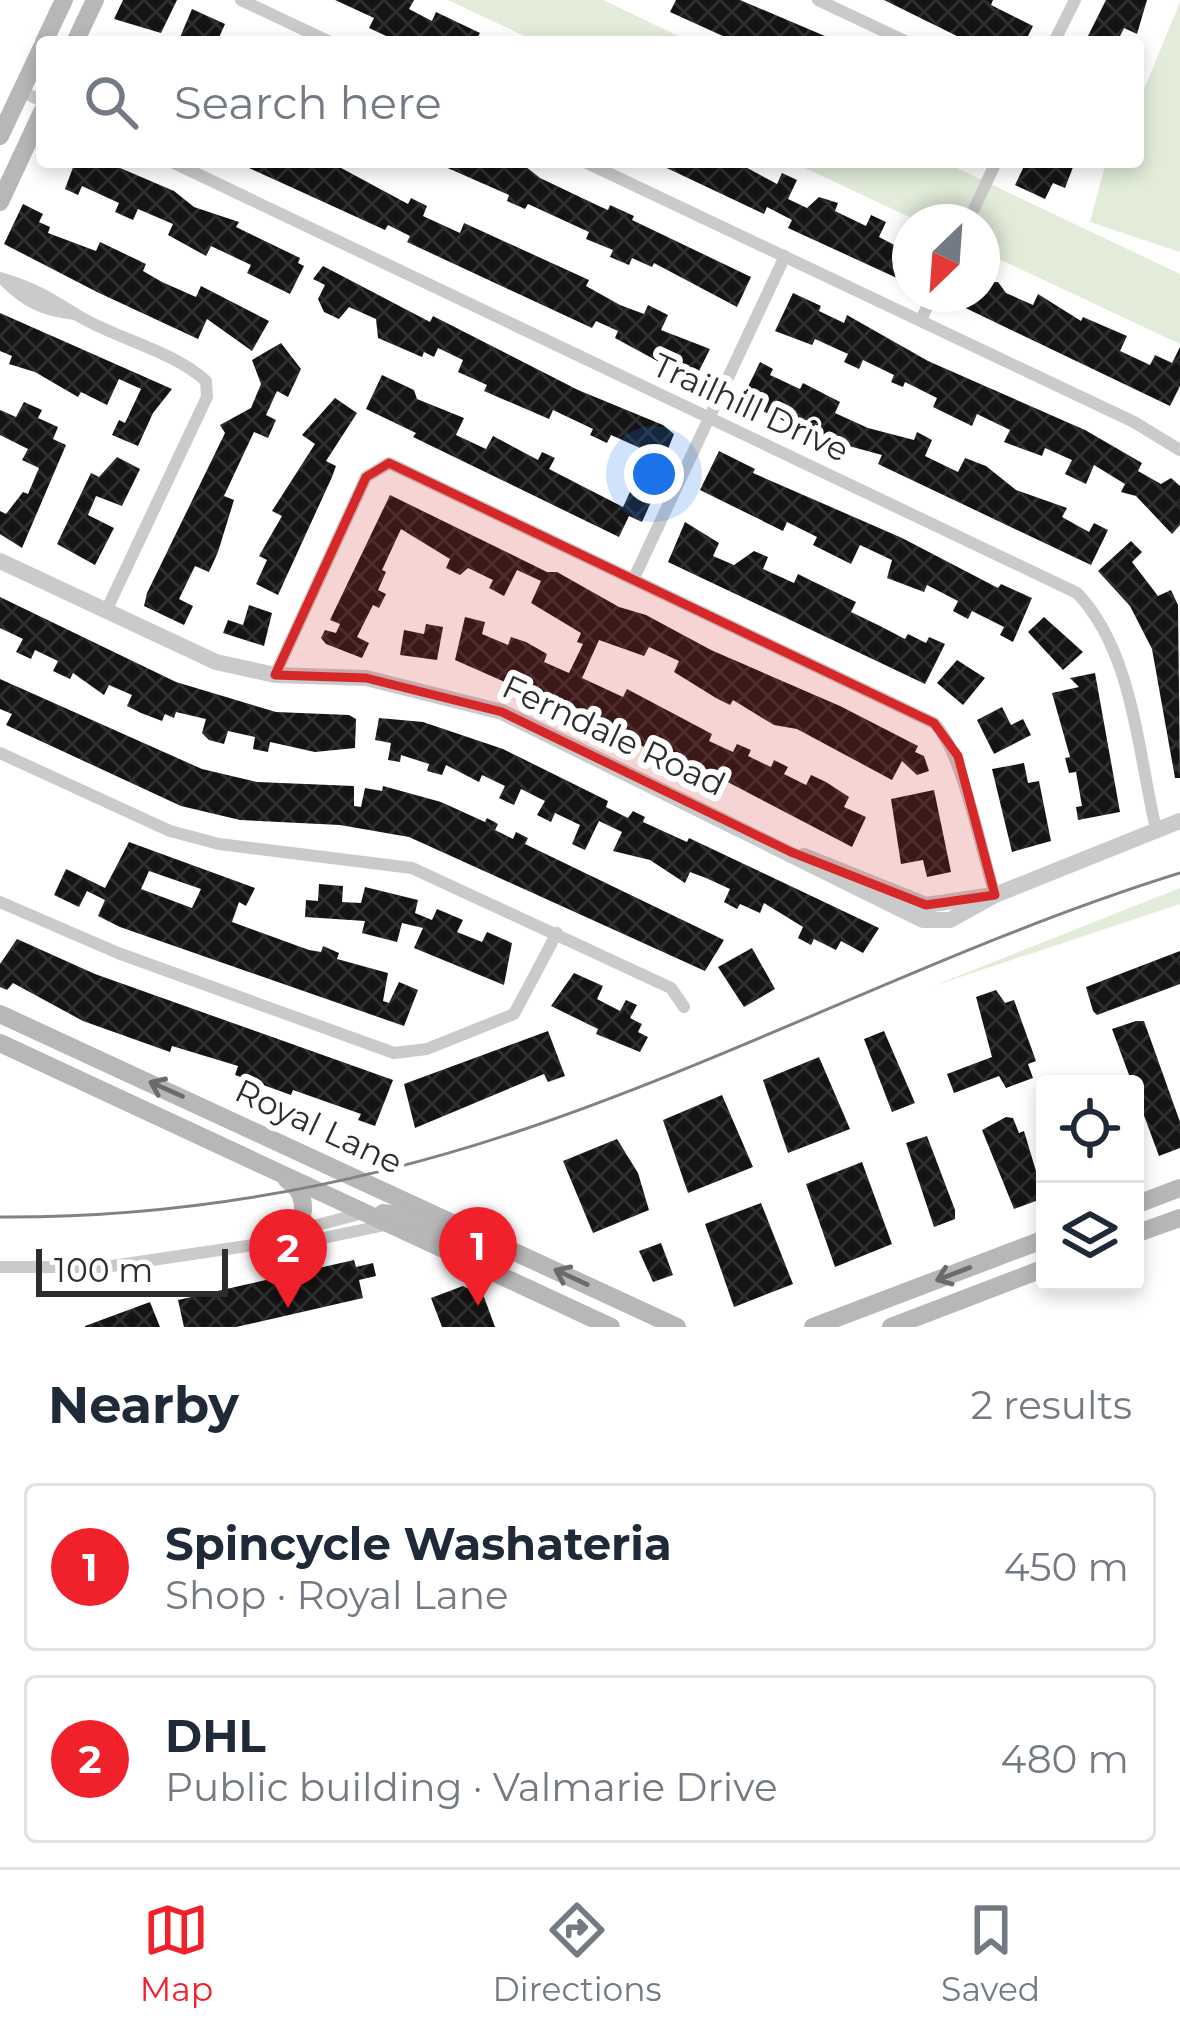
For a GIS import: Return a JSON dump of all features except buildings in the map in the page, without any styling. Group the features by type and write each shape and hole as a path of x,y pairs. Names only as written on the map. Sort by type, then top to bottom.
{"main road":[{"path":"47,36 64,0"},
{"path":"79,36 95,0"},
{"path":"0,136 36,59"},
{"path":"0,202 36,125"},
{"name":"Royal Lane","path":"0,1014 677,1327"},
{"name":"Royal Lane","path":"0,1043 611,1327"},
{"path":"257,1163 298,1189 304,1211 288,1236"},
{"path":"1144,1202 1180,1188"},
{"path":"365,1213 410,1217 473,1247 521,1253"},
{"path":"1144,1231 1180,1218"},
{"path":"813,1327 1036,1242"},
{"path":"892,1327 1036,1271"}],"street":[{"path":"241,0 317,36"},
{"path":"818,0 894,36"},
{"path":"1057,36 1075,0"},
{"path":"21,91 36,97"},
{"name":"Trailhill Drive","path":"185,168 1077,592 1094,610 1117,658 1156,829"},
{"path":"598,168 1134,422 1180,450"},
{"path":"976,204 993,168"},
{"path":"634,578 785,256"},
{"path":"2,279 57,297 76,314 190,367 206,382 207,397 106,611"},
{"path":"921,320 925,312"},
{"path":"275,675 366,477 380,464 398,466 934,723 958,756 968,810 995,895 1180,821"},
{"name":"Ferndale Road","path":"0,561 216,662 275,675 366,678 502,712 791,852 829,862 914,909 950,920 995,895"},
{"path":"0,754 170,830 219,844 412,868 671,988 684,1007"},
{"path":"2,907 394,1053 427,1049 514,1014 557,934"},
{"path":"0,1267 105,1267 288,1236 365,1213"},
{"path":"288,1236 290,1245 391,1224"}],"highlighted area":[{"path":"389,463 934,723 958,756 995,895 926,905 791,852 502,712 366,678 275,675 366,477"}],"green space":[{"path":"448,0 603,0 678,36 524,36"},
{"path":"1180,2 1180,252 1090,222 1104,168 1144,168 1144,89"},
{"path":"805,168 957,168 1180,274 1180,344 1000,259 1000,204 892,204 892,209"},
{"path":"1180,888 1180,904 933,986"}],"tram line":[{"path":"0,1217 198,1205 328,1183 456,1151 602,1101 1013,932 1180,873"}],"place":[{"name":"Spincycle Washateria","path":"478,1306"},
{"name":"DHL","path":"288,1308"}]}
